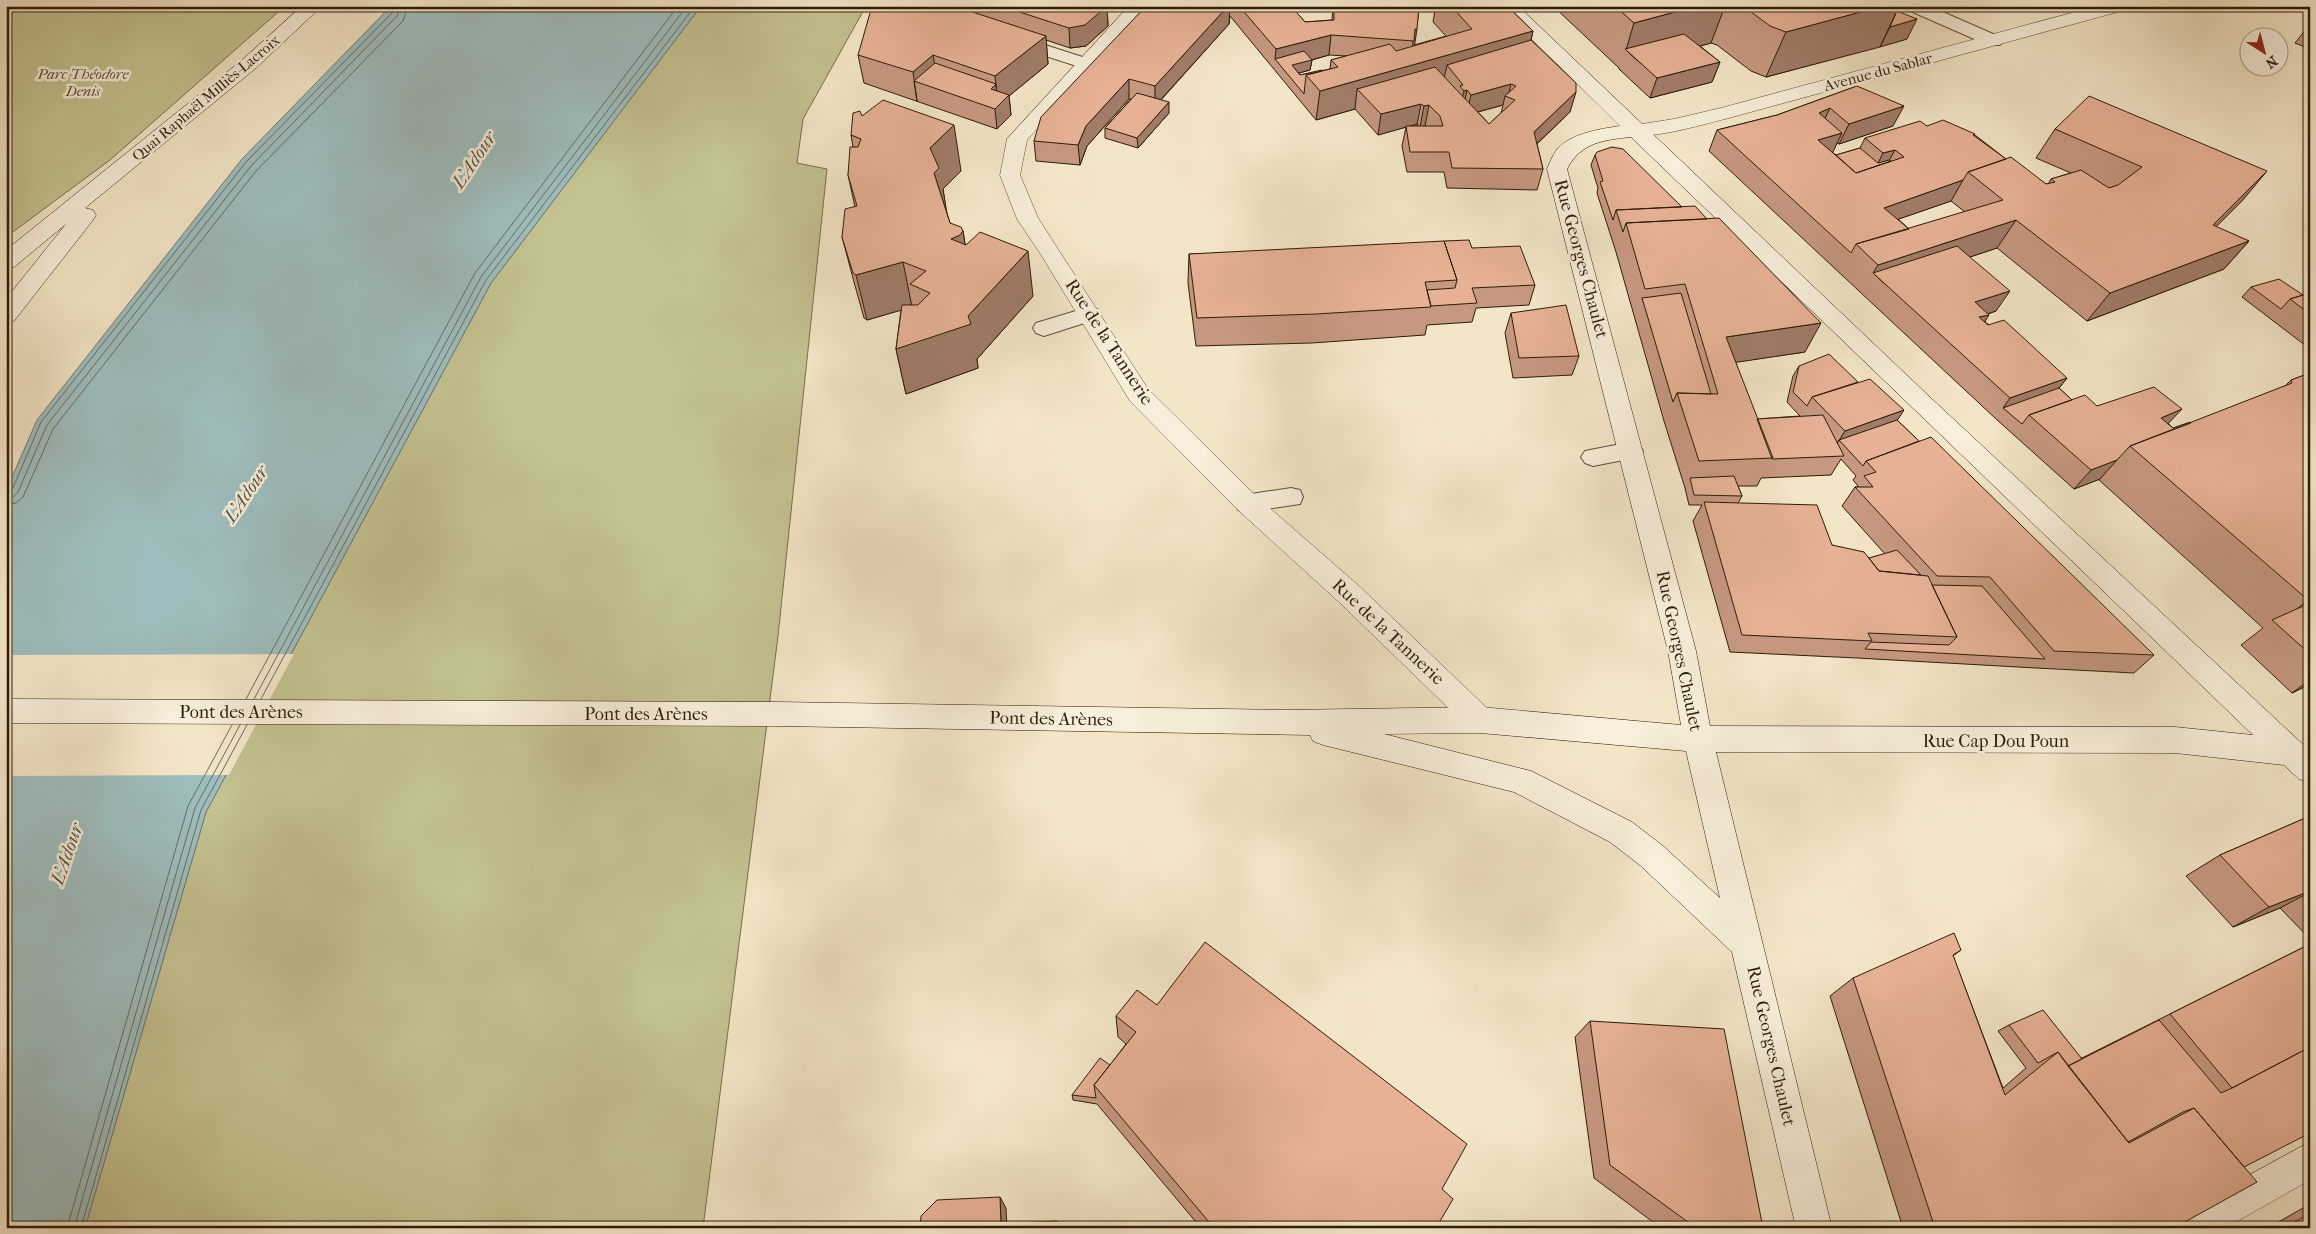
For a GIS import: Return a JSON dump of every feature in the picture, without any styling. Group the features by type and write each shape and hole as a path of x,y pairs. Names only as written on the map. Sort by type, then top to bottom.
{"main road":[{"name":"Quai Raphaël Milliès-Lacroix","path":"6,262 249,64 313,6"},
{"name":"Rue de la Tannerie","path":"1140,6 1017,139 1010,175 1028,219 1138,395 1247,503 1349,594 1480,720"},
{"path":"1508,6 1924,406 2304,758"},
{"name":"Avenue du Sablar","path":"1636,130 1674,125 1994,41 2119,6"},
{"name":"Rue Georges Chaulet","path":"1636,130 1608,133 1578,144 1564,153 1557,169 1682,651 1698,739 1814,1228"},
{"name":"Quai Raphaël Milliès-Lacroix","path":"6,315 122,169"},
{"name":"Pont des Arènes","path":"6,711 778,714 1286,723"},
{"name":"Rue Cap Dou Poun","path":"1286,723 1480,720 1698,739 2175,740 2207,742 2304,758"},
{"path":"1286,723 1520,780 1621,832 1652,856 1748,945"},
{"path":"2189,1228 2310,1160"}],"lane":[{"path":"1914,6 1994,41"},
{"path":"997,34 1086,64"},
{"path":"1044,328 1089,314"},
{"path":"1593,456 1631,451"},
{"path":"1247,503 1291,497"}],"green space":[{"name":"Parc Théodore Denis","path":"6,6 285,6 110,160 6,237"},
{"path":"701,6 866,6 803,119 797,163 827,169 778,636 703,1228 85,1228 206,812 491,283"}],"water":[{"name":"L'Adour","path":"391,6 701,6 491,283 206,812 85,1228 6,1228 6,491 37,420 242,159"}],"pier":[{"path":"294,654 229,775 6,776 6,655"}],"building":[{"path":"872,6 954,6 1046,36 995,76 933,55 913,72 858,55"},
{"path":"1001,6 1107,6 1085,25 1069,28"},
{"path":"1146,6 1228,6 1155,86 1129,79 1086,126 1078,145 1034,141 1041,117"},
{"path":"1239,6 1291,6 1305,22 1334,20 1334,6 1419,6 1414,41 1331,35 1276,49"},
{"path":"1451,6 1507,6 1533,31 1320,91 1306,75 1338,67 1331,60 1390,44 1396,51 1472,29"},
{"path":"1615,6 1697,6 1634,23"},
{"path":"1743,6 1883,6 1786,32 1770,26"},
{"path":"1897,11 1917,19 1890,27"},
{"path":"1684,34 1720,62 1657,78 1625,49"},
{"path":"1531,40 1576,83 1576,92 1534,132 1543,169 1452,168 1449,152 1410,152 1406,126 1443,126 1440,116 1429,105 1424,106 1421,104 1381,114 1357,89 1435,67 1489,124 1515,100 1505,96 1516,86 1511,84 1471,95 1460,86 1463,85 1447,65"},
{"path":"1304,51 1312,60 1292,65 1300,75 1322,71 1306,75 1304,94 1275,59"},
{"path":"935,63 996,84 991,89 1009,95 995,109 914,81"},
{"path":"1857,86 1904,106 1849,124 1830,108 1819,113 1842,133 1818,140 1856,173 1904,157 1895,150 1883,153 1865,138 1920,121 1927,126 1943,120 1975,134 1973,135 2006,159 1968,172 1963,180 1884,208 1909,229 1856,244 1851,253 1717,130 1777,115"},
{"path":"1137,93 1169,102 1137,138 1105,128"},
{"path":"2089,96 2267,171 2213,225 2249,241 2110,293 2016,220 1878,265 1856,244 2003,200 1968,172 2011,157 2046,184 2055,182 2051,179 2081,170 2109,188 2118,185 2142,167 2055,129"},
{"path":"883,100 954,125 930,148 939,168 934,173 950,223 961,227 963,231 960,235 951,239 966,245 980,232 1028,251 968,316 971,324 896,349 902,305 918,305 930,293 910,284 926,271 903,262 856,275 853,273 842,237 845,209 857,206 848,175 850,147 858,147 861,139 851,135 853,113 860,111 862,116"},
{"path":"1612,147 1623,149 1682,207 1616,210 1613,220 1600,182 1603,181 1595,155 1597,152"},
{"path":"1860,148 1878,163 1891,161 1856,173 1836,155"},
{"path":"1695,206 1707,219 1626,223 1623,232 1616,210"},
{"path":"1719,218 1821,323 1726,337 1773,458 1699,461 1677,393 1718,394 1685,284 1645,289 1626,223"},
{"path":"1469,240 1472,248 1520,246 1535,285 1472,288 1477,303 1431,306 1427,290 1455,288 1457,280 1444,241"},
{"path":"1444,241 1457,280 1425,282 1431,307 1316,314 1197,318 1189,254"},
{"path":"1957,246 2010,291 1975,302 1989,315 1979,317 1988,325 2004,320 2067,378 2010,398 1873,273"},
{"path":"2279,279 2303,295 2290,299 2281,309 2251,287"},
{"path":"1681,293 1711,394 1677,393 1673,402 1642,298"},
{"path":"2310,293 2310,314 2290,299"},
{"path":"1566,305 1579,356 1519,358 1511,313"},
{"path":"1829,354 1858,382 1812,397 1807,406 1793,392 1799,366"},
{"path":"2310,373 2310,599 2308,600 2130,446 2292,383 2291,380"},
{"path":"1870,379 1904,410 1845,431 1812,397"},
{"path":"2154,387 2182,409 2161,418 2173,428 2191,423 2130,446 2117,460 2091,470 2029,415 2085,395 2097,406"},
{"path":"2059,388 2072,400 2029,415 2022,424 2003,408"},
{"path":"1823,415 1844,456 1772,459 1757,419"},
{"path":"1897,420 1919,441 1866,461 1863,466 1839,440"},
{"path":"1931,437 2154,655 2054,651 1990,577 1937,576 1855,487 1873,487 1864,476 1876,472 1866,461"},
{"path":"1734,476 1742,496 1694,495 1690,478"},
{"path":"1704,502 1817,505 1832,545 1864,552 1879,571 1928,576 1957,637 1868,633 1872,641 1742,635"},
{"path":"1897,550 1921,575 1879,571 1869,558"},
{"path":"1932,585 1982,586 2045,659 1865,649 1871,642 1949,645 1957,637"},
{"path":"2310,603 2310,654 2272,620"},
{"path":"2310,816 2310,891 2269,907 2220,855"},
{"path":"1954,933 1961,950 1953,955 2005,1095 2058,1052 2129,1143 2194,1108 2257,1182 2174,1228 1935,1228 1853,978"},
{"path":"1205,942 1467,1144 1442,1189 1453,1199 1436,1228 1214,1228 1094,1085 1136,1032 1116,1016 1137,990 1157,1005"},
{"path":"2310,944 2310,1047 2232,1088 2170,1014"},
{"path":"2043,1010 2082,1059 2068,1066 2058,1052 2038,1063 2009,1025"},
{"path":"2159,1020 2221,1093 2310,1047 2310,1133 2244,1167 2194,1108 2128,1142 2068,1066"},
{"path":"1590,1021 1724,1029 1763,1228 1696,1228 1610,1165"},
{"path":"1100,1058 1110,1065 1094,1085 1096,1098 1072,1095"},
{"path":"1000,1197 1001,1224 1057,1221 1063,1228 920,1228 921,1216 937,1200"},
{"path":"2310,1213 2310,1228 2285,1228"}]}
